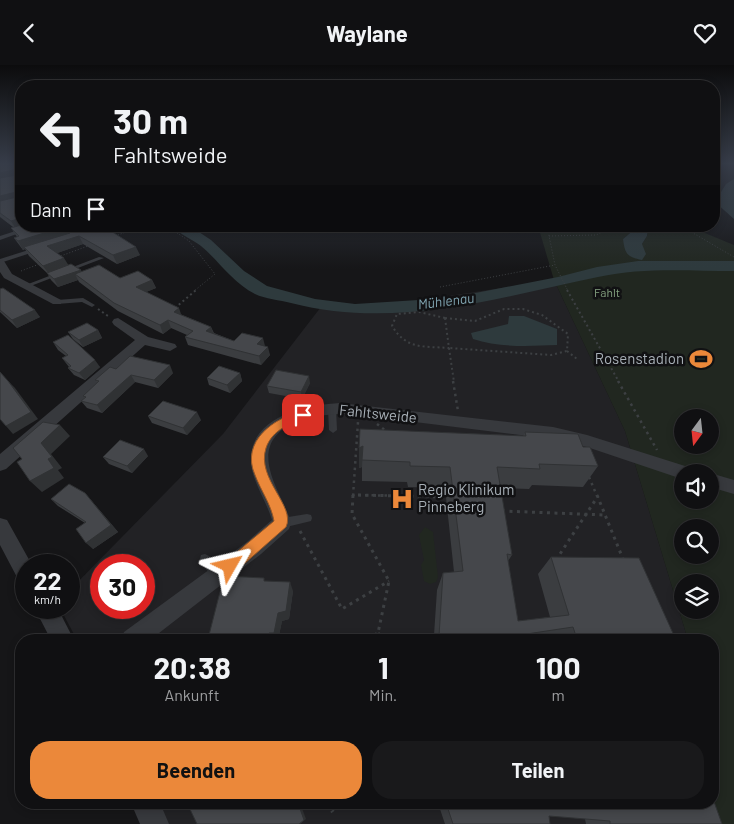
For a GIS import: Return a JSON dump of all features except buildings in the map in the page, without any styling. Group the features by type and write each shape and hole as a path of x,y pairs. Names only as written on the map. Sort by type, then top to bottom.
{"street":[{"path":"0,262 4,277 57,302"},
{"path":"118,322 143,340 170,347"},
{"path":"0,464 143,340"},
{"name":"Fahltsweide","path":"289,522 278,508 260,473 258,457 264,436 289,418 332,409 460,422 570,437 619,450 674,470"},
{"path":"719,483 734,487"},
{"path":"140,634 289,522"},
{"path":"0,526 15,554"},
{"path":"52,619 60,634"}],"lane":[{"path":"0,238 19,232"},
{"path":"0,262 45,247"},
{"path":"26,286 101,258"},
{"path":"57,302 83,299 92,305"},
{"path":"332,409 333,429"},
{"path":"289,522 307,519"},
{"path":"205,559 218,575"}],"path":[{"path":"116,236 127,232"},
{"path":"170,312 215,274 189,241 176,232"},
{"path":"548,232 555,265 564,284 666,467"},
{"path":"549,236 596,235 601,232"},
{"path":"691,232 734,257"},
{"path":"53,259 89,246"},
{"path":"4,277 44,263"},
{"path":"440,287 555,265"},
{"path":"92,305 118,322"},
{"path":"504,309 523,309 542,315 568,334 567,351 551,355 416,346 400,339 392,326 397,314 418,312 445,318 475,321 504,309"},
{"path":"445,318 460,422"},
{"path":"567,351 577,359"},
{"path":"360,411 392,435"},
{"path":"360,411 352,514 390,581 378,633"},
{"path":"587,473 627,568"},
{"path":"352,495 446,497"},
{"path":"551,567 598,496"},
{"path":"492,511 605,515"},
{"path":"289,522 342,609 390,581"}],"shaded area":[{"path":"720,198 734,198 734,219 720,206"},
{"path":"631,232 648,232 642,244 646,254 642,260 633,258 628,254 623,239"},
{"name":"Regio Klinikum Pinneberg","path":"554,280 625,431 674,594 674,619 682,619 686,634 74,634 66,619 80,619 80,580 90,570 90,619 155,619 155,554 105,554 223,434 324,303 388,305"},
{"path":"509,316 524,316 557,329 557,345 504,345 473,339 471,333 508,324"},
{"path":"160,809 711,809 712,824 167,824"}],"green space":[{"name":"Fahlt","path":"540,232 631,232 623,239 642,244 648,232 703,232 734,245 734,824 712,824 712,809 719,809 719,634 686,634 682,619 719,619 719,574 674,574 674,594 625,431 554,280"},
{"path":"425,527 433,532 438,577 436,582 430,584 424,581 421,565 424,560 419,535"}],"waterway":[{"name":"Mühlenau","path":"189,232 206,243 238,274 261,290 315,304 355,309 414,307 450,303 559,282 597,272 638,266 734,266"}],"place":[{"name":"Rosenstadion","path":"701,359"},
{"name":"Regio Klinikum Pinneberg","path":"402,499"}],"route":[{"path":"230,566 282,523 278,508 260,473 258,457 264,436 289,418 303,415"}]}
